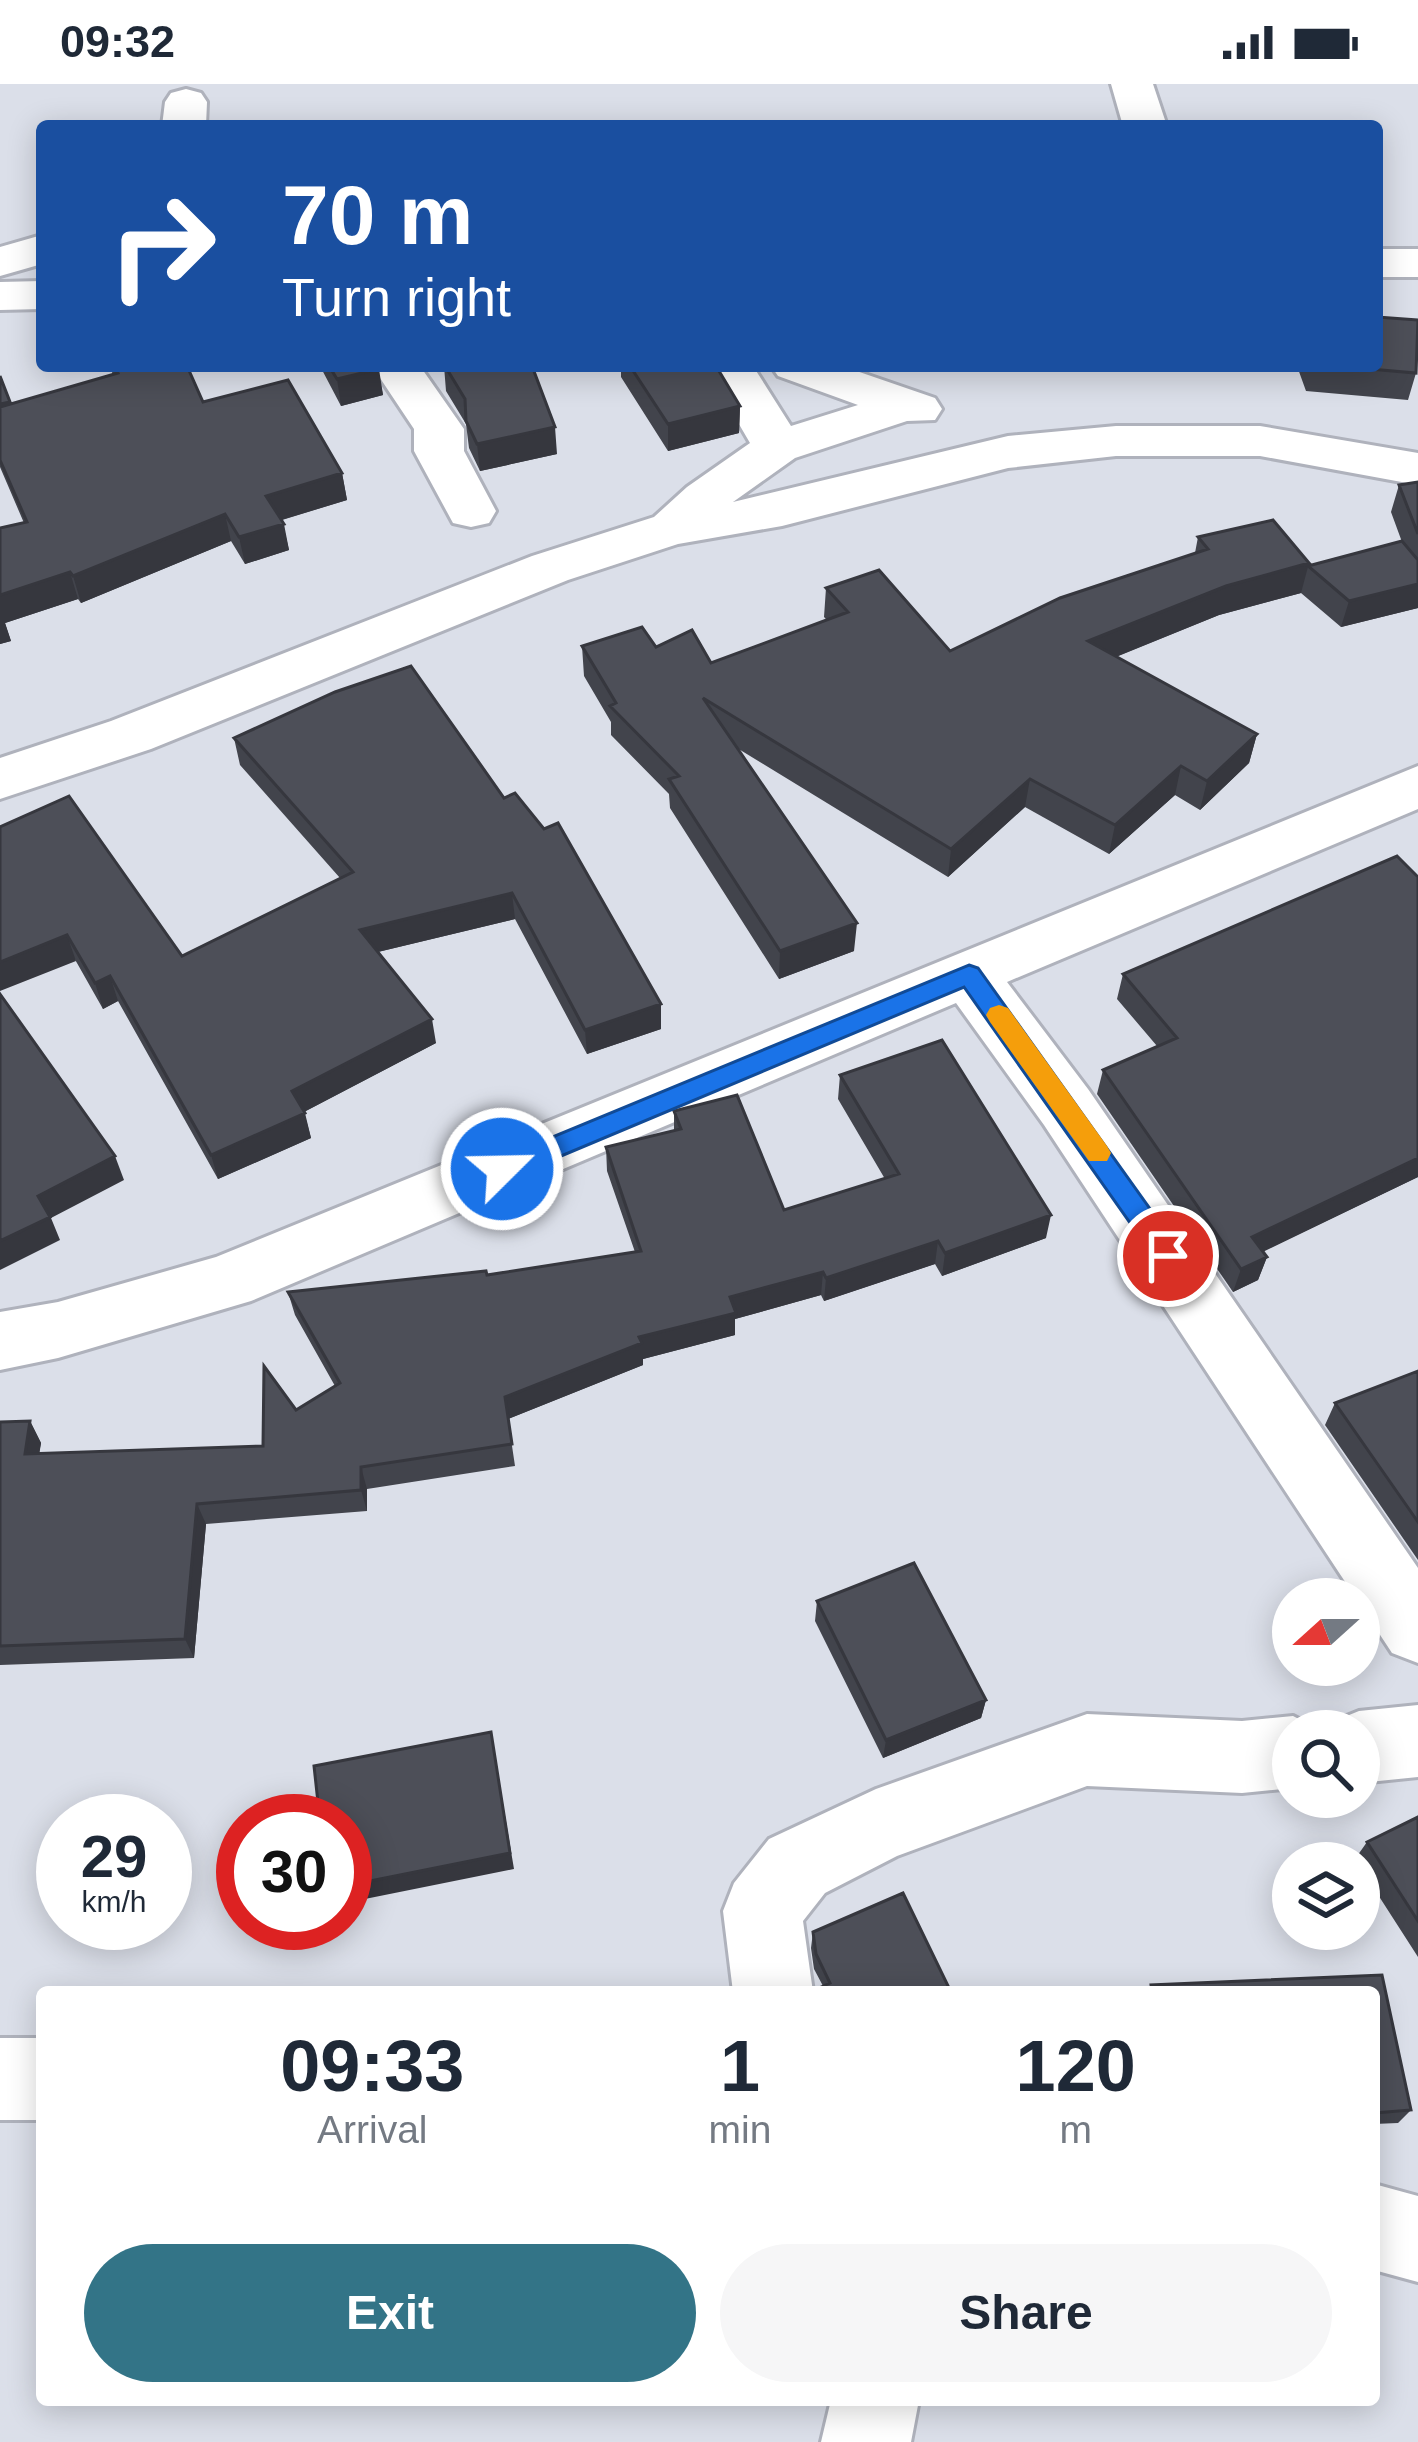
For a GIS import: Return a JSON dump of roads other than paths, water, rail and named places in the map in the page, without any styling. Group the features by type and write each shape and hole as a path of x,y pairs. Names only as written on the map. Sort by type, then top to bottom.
{"main road":[{"path":"1132,84 1143,120"},
{"path":"0,262 36,251"},
{"path":"1383,263 1418,263"},
{"path":"0,296 36,295"},
{"path":"400,372 439,429 439,451 471,511"},
{"path":"733,372 777,447"},
{"path":"812,372 907,405 1008,452"},
{"path":"671,529 705,498 777,447 907,405"},
{"path":"0,779 131,735 550,568 671,529 782,510 1008,452 1116,441 1260,441 1418,469"},
{"path":"0,1341 58,1330 227,1281 1418,786"},
{"path":"969,975 1066,1107 1418,1629"},
{"path":"1380,1745 1418,1742"},
{"path":"772,1986 762,1911 796,1866 876,1826 1087,1750 1272,1754"},
{"path":"0,2079 36,2079"},
{"path":"1380,2230 1418,2239"},
{"path":"866,2442 874,2406"}]}
